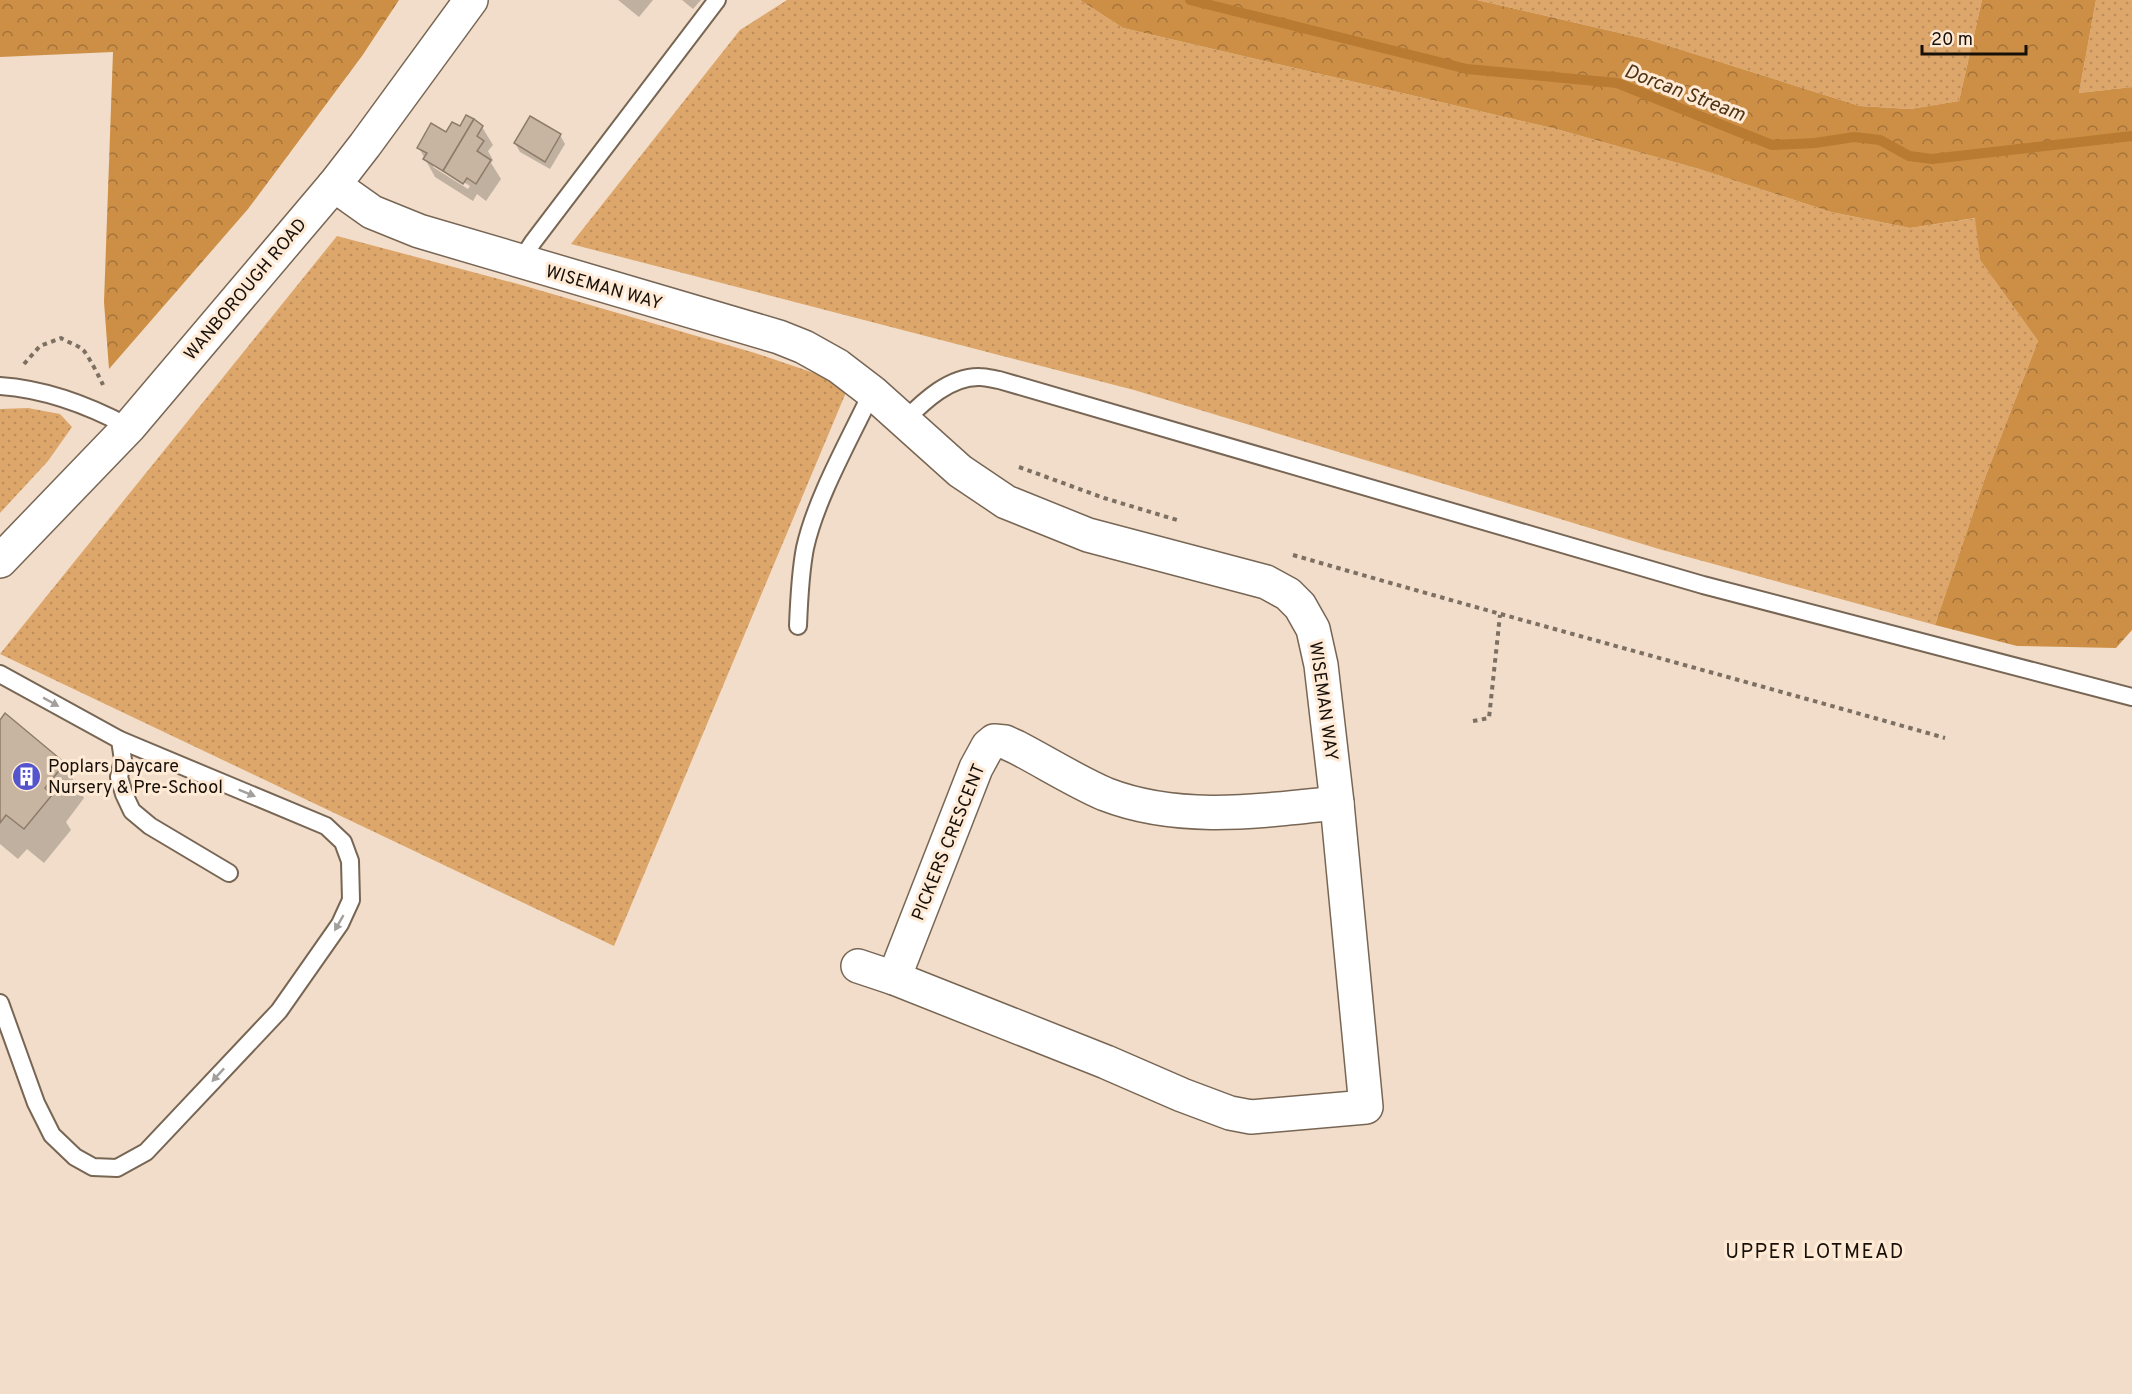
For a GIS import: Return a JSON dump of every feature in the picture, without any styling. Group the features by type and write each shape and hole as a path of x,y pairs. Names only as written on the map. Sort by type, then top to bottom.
{"street":[{"name":"WANBOROUGH ROAD","path":"0,561 115,420 334,185 471,0"},
{"name":"WISEMAN WAY","path":"334,185 372,212 398,223 804,347 838,366 872,392 960,471 1006,502 1088,535 1266,582 1288,594 1300,606 1313,629 1321,665 1337,803 1366,1107 1251,1117 1230,1113 894,978"},
{"name":"PICKERS CRESCENT","path":"894,978 976,768 988,746 994,741 1016,747 1105,794 1173,811 1220,813 1262,811 1337,803"},
{"path":"858,966 894,978"}],"lane":[{"path":"520,262 717,0"},
{"path":"904,420 925,400 958,381 980,377 999,380 1703,585 2132,697"},
{"path":"7,386 62,399 115,420"},
{"path":"798,626 799,587 806,547 820,503 872,392"},
{"path":"0,674 120,740 326,826 343,842 350,861 351,900 340,924 279,1011 146,1152 117,1168 93,1167 75,1157 52,1135 36,1103 0,1003"},
{"path":"120,740 123,760 119,777 132,811 150,826 229,873"}],"path":[{"path":"7,386 40,346 60,338 84,350 101,378 115,420"},
{"path":"1015,465 1104,498 1186,523"},
{"path":"1282,552 1945,738"},
{"path":"1473,721 1489,717 1500,615"}],"shaded area":[{"path":"787,0 1080,0 1123,28 1556,129 1699,169 1831,212 1910,228 1976,218 1980,260 2038,341 1986,475 1935,625 1659,549 1134,390 571,244 740,30"},
{"path":"1477,0 1982,0 1959,101 1910,109 1860,106 1650,40"},
{"path":"2096,0 2132,0 2132,87 2079,93"},
{"path":"337,236 518,284 755,353 814,373 847,390 614,946 0,654"},
{"path":"28,408 60,414 72,427 48,461 0,513 0,409"}],"green space":[{"path":"0,0 399,0 362,56 248,209 109,369 104,302 113,52 0,57"},
{"path":"1080,0 1477,0 1650,40 1860,106 1910,109 1959,101 1982,0 2096,0 2079,93 2132,87 2132,630 2116,648 2017,646 1935,625 1986,475 2038,341 1980,260 1975,218 1910,228 1831,212 1699,169 1556,129 1123,28"}],"building":[{"path":"466,115 474,119 443,171 423,159 427,153 417,148 431,123 446,132 452,122 460,126"},
{"path":"530,116 561,134 545,162 514,143"},
{"path":"474,119 483,126 477,136 484,141 477,151 491,160 476,184 467,178 463,184 443,171"},
{"name":"Poplars Daycare Nursery & Pre-School","path":"5,713 65,763 45,788 52,795 24,829 6,815 0,823 0,720"}],"waterway":[{"name":"Dorcan Stream","path":"1190,0 1467,69 1617,83 1772,145 1815,143 1854,137 1880,140 1909,156 1932,159 2132,136"}],"place":[{"name":"Poplars Daycare Nursery & Pre-School","path":"27,776"}],"district":[{"name":"UPPER LOTMEAD","path":"1815,1251"}]}
